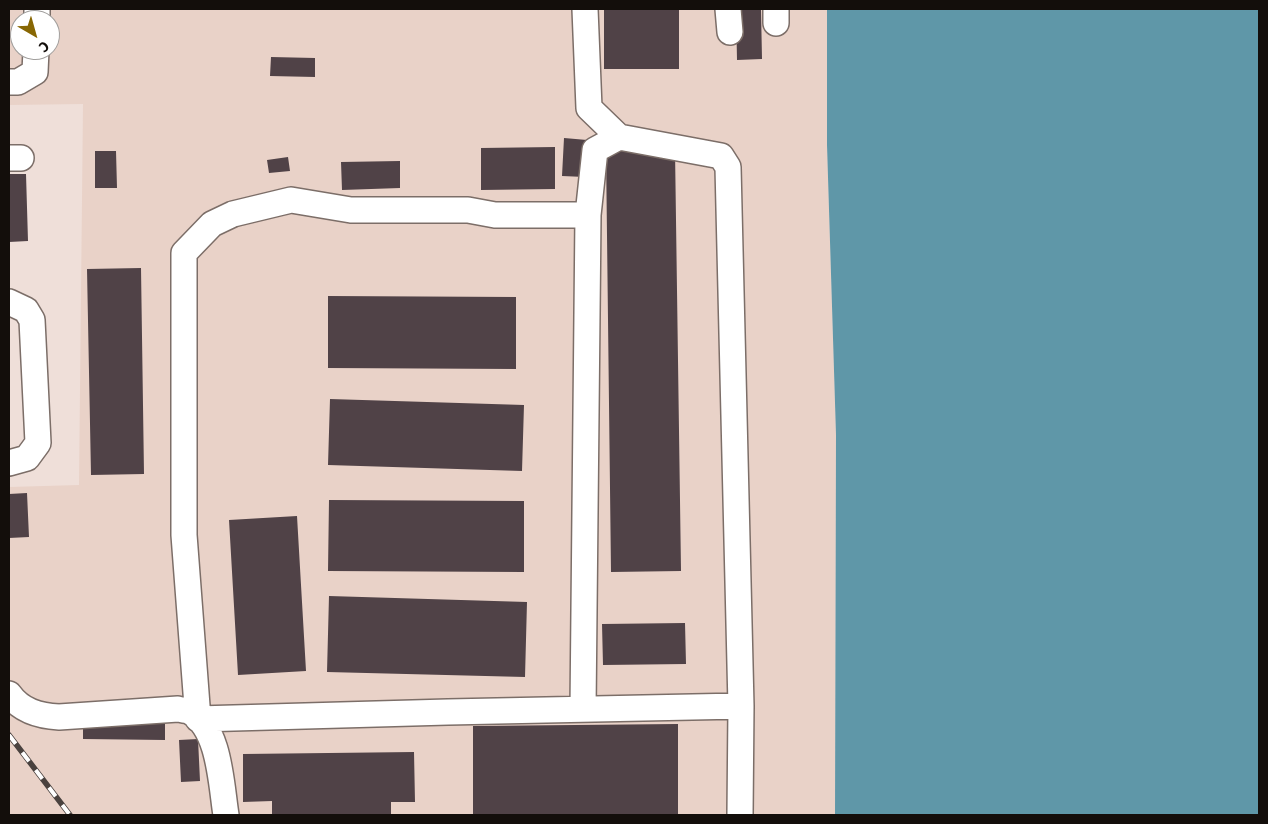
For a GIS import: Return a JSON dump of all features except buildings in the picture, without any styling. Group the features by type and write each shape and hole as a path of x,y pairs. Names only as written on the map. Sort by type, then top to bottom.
{"street":[{"path":"585,9 589,108 619,137 721,156 728,167 741,706 740,815"},
{"path":"9,82 18,82 35,72 36,60"},
{"path":"584,709 588,215 595,150 619,137"},
{"path":"198,719 184,535 184,253 212,224 233,214 291,200 350,210 468,210 495,215 588,215"},
{"path":"9,302 26,310 32,320 38,444 27,458 9,463"},
{"path":"9,694 15,702 32,712 59,718 178,709 188,711 208,731 216,748 226,815"},
{"path":"198,719 741,706"}],"shaded area":[{"path":"9,9 827,9 827,145 836,435 835,815 9,815 9,487 79,485 83,104 9,105"}],"water":[{"path":"827,9 1259,9 1259,815 835,815 836,435 827,145"}],"railway":[{"path":"9,735 70,815"}]}
